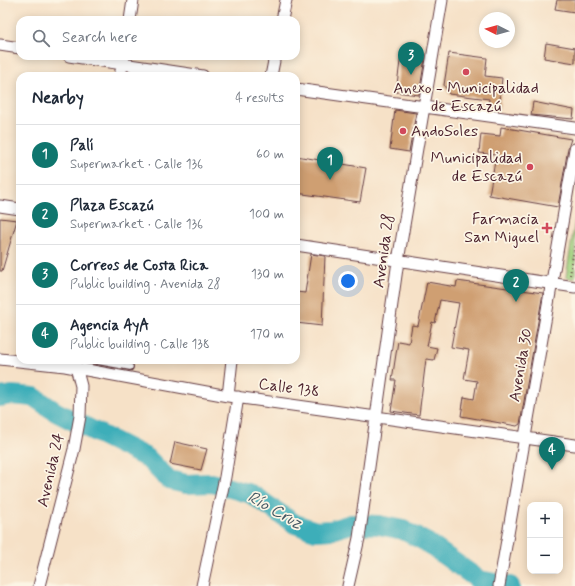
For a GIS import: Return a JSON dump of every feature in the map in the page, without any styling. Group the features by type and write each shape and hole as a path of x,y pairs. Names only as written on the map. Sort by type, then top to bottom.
{"street":[{"path":"131,16 133,0"},
{"path":"283,16 286,0"},
{"name":"Avenida 28","path":"348,586 358,538 377,416 398,261 442,0"},
{"path":"0,45 16,47"},
{"path":"90,60 122,66 171,72"},
{"path":"272,72 274,60"},
{"path":"300,90 575,128"},
{"name":"Avenida 30","path":"499,586 575,149"},
{"path":"0,206 16,208"},
{"path":"300,246 571,287"},
{"name":"Calle 138","path":"0,359 16,360"},
{"name":"Calle 138","path":"62,364 75,365 233,397 575,445"},
{"path":"202,586 225,478 233,397 232,364"},
{"name":"Avenida 24","path":"39,586 74,449 80,416 81,386 75,365"}],"lane":[{"path":"113,364 130,367"}],"path":[{"path":"571,287 575,242"}],"green space":[{"path":"575,220 575,279 566,277"}],"building":[{"path":"557,0 575,0 575,12 555,9"},
{"path":"546,43 575,48 575,63 544,58"},
{"name":"Anexo - Municipalidad de Escazú","path":"449,53 487,58 485,76 502,78 499,110 488,108 489,99 449,94 444,85"},
{"path":"401,54 425,58 419,95 396,92"},
{"path":"533,102 574,110 573,119 531,115"},
{"name":"AndoSoles","path":"395,110 416,113 409,152 390,149"},
{"name":"Municipalidad de Escazú","path":"501,127 571,139 568,148 558,207 489,195 496,155 479,153 481,134 500,136"},
{"path":"300,157 366,168 360,202 300,194"},
{"path":"0,218 16,220 2,271 0,271"},
{"path":"311,254 325,256 322,326 300,323 300,292 305,293"},
{"path":"457,281 543,293 520,424 517,426 461,416 464,397 474,399 477,381 464,379 469,350 451,347 459,303 440,300 435,323 432,322 427,346 437,348 434,360 426,359 419,415 391,411 396,380 392,380 398,341 409,343 412,325 418,326 427,282 456,287"},
{"path":"175,442 207,449 201,470 170,464"}],"waterway":[{"name":"Río Cruz","path":"0,397 11,395 34,397 56,412 147,458 169,480 186,484 212,483 251,494 295,524 316,531 331,530 351,524 379,525 403,530 426,542 479,580 510,586"}],"place":[{"name":"Anexo - Municipalidad de Escazú","path":"466,72"},
{"name":"Correos de Costa Rica","path":"411,75"},
{"name":"AndoSoles","path":"403,131"},
{"name":"Municipalidad de Escazú","path":"530,167"},
{"name":"Palí","path":"330,180"},
{"name":"Farmacia San Miguel","path":"547,228"},
{"name":"Plaza Escazú","path":"516,302"},
{"name":"Agencia AyA","path":"552,470"}]}
